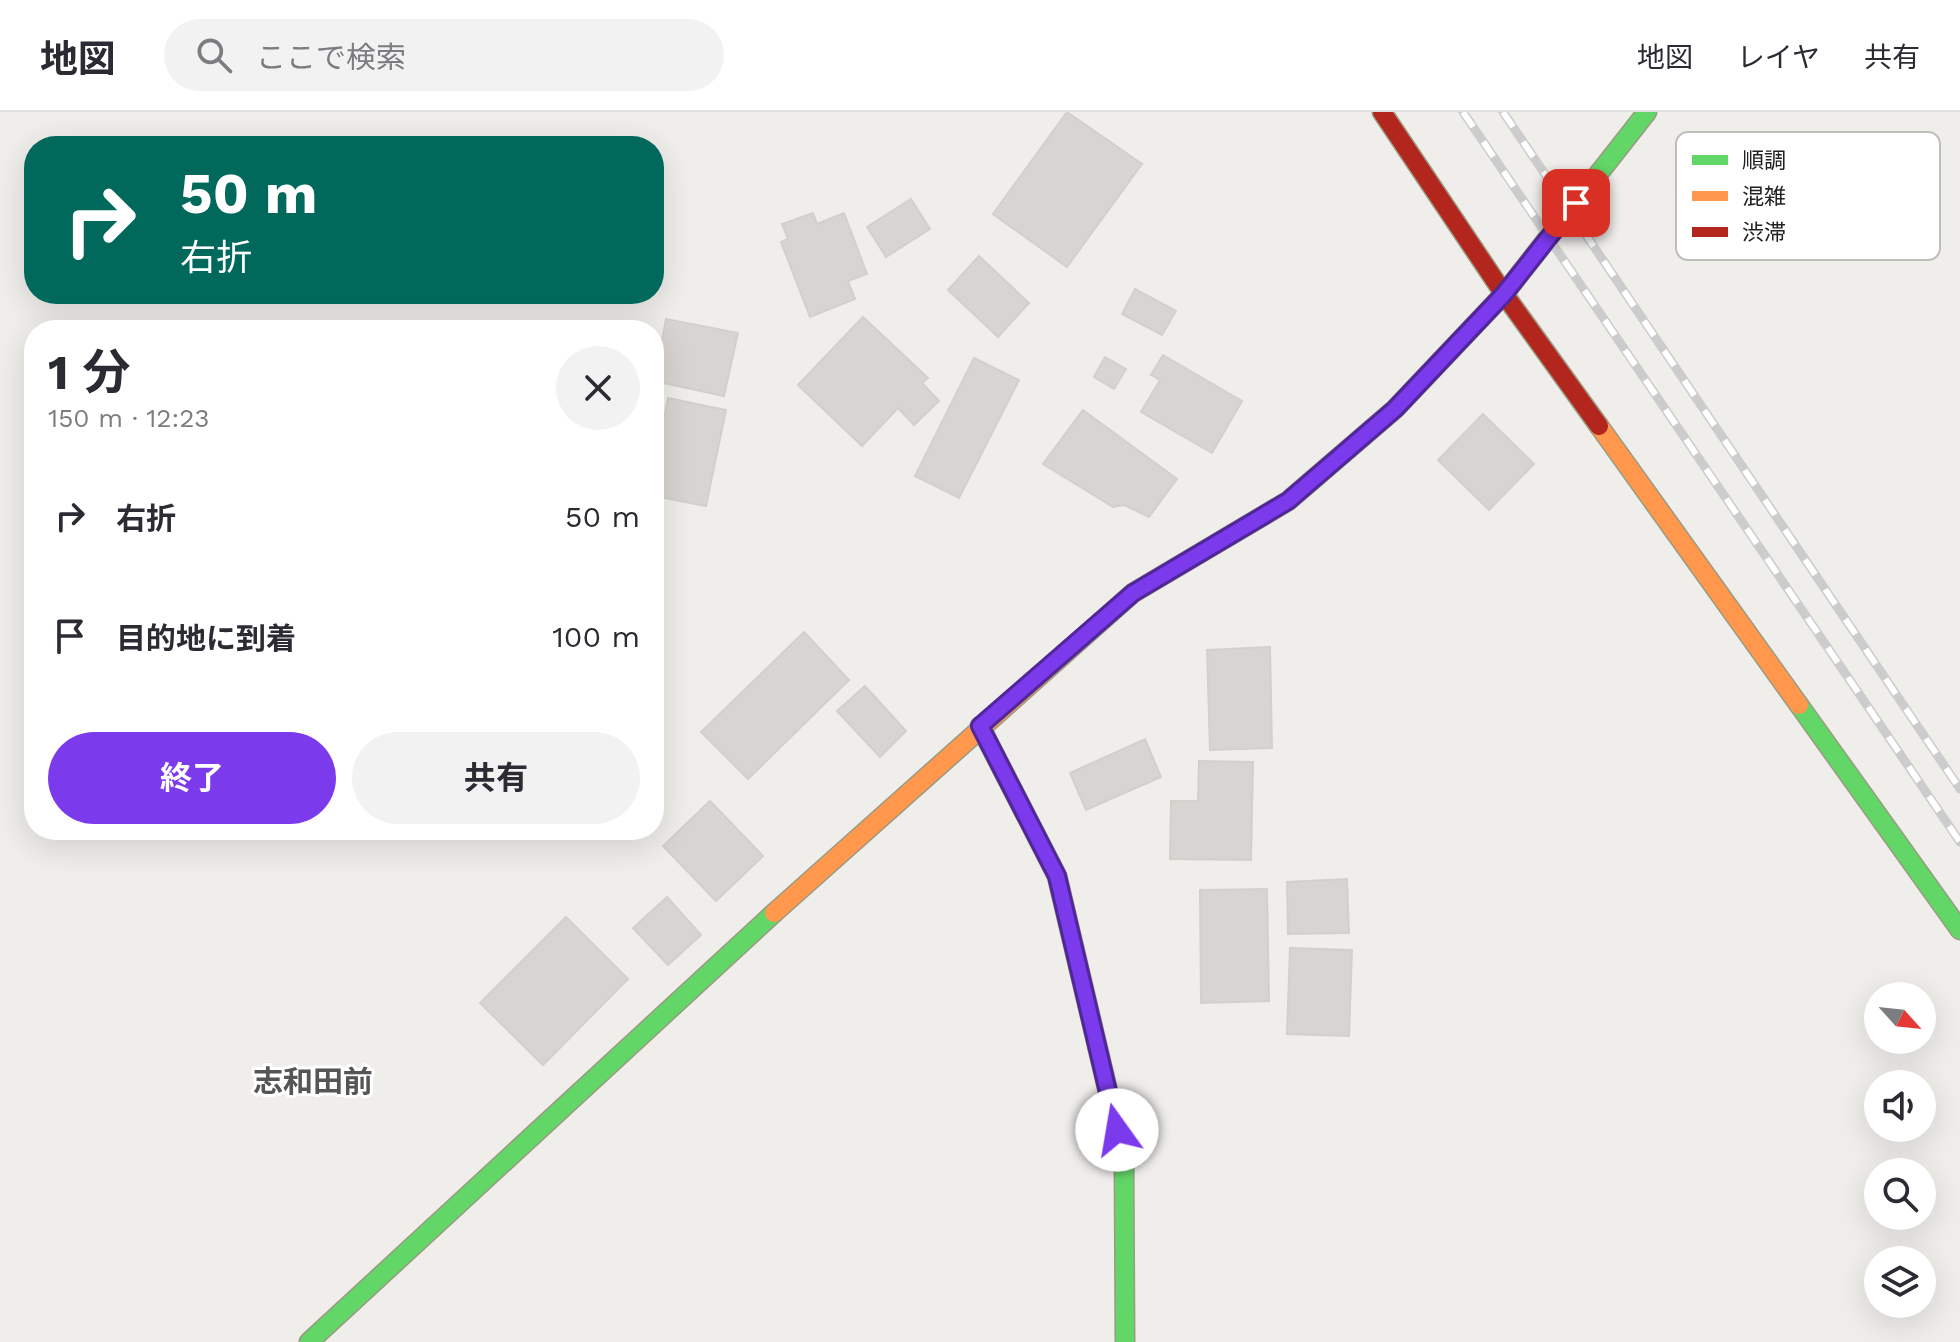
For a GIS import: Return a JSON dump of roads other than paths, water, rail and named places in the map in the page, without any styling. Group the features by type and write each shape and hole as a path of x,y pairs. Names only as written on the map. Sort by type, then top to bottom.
{"street":[{"path":"1382,112 1504,294 1960,930"},
{"path":"309,1342 980,726 1133,593 1288,501 1395,409 1504,294 1647,112"},
{"path":"980,726 1057,876 1124,1159 1125,1342"}],"railway":[{"path":"1463,112 1960,842"},
{"path":"1503,112 1960,789"}],"district":[{"name":"志和田前","path":"313,1082"}]}
